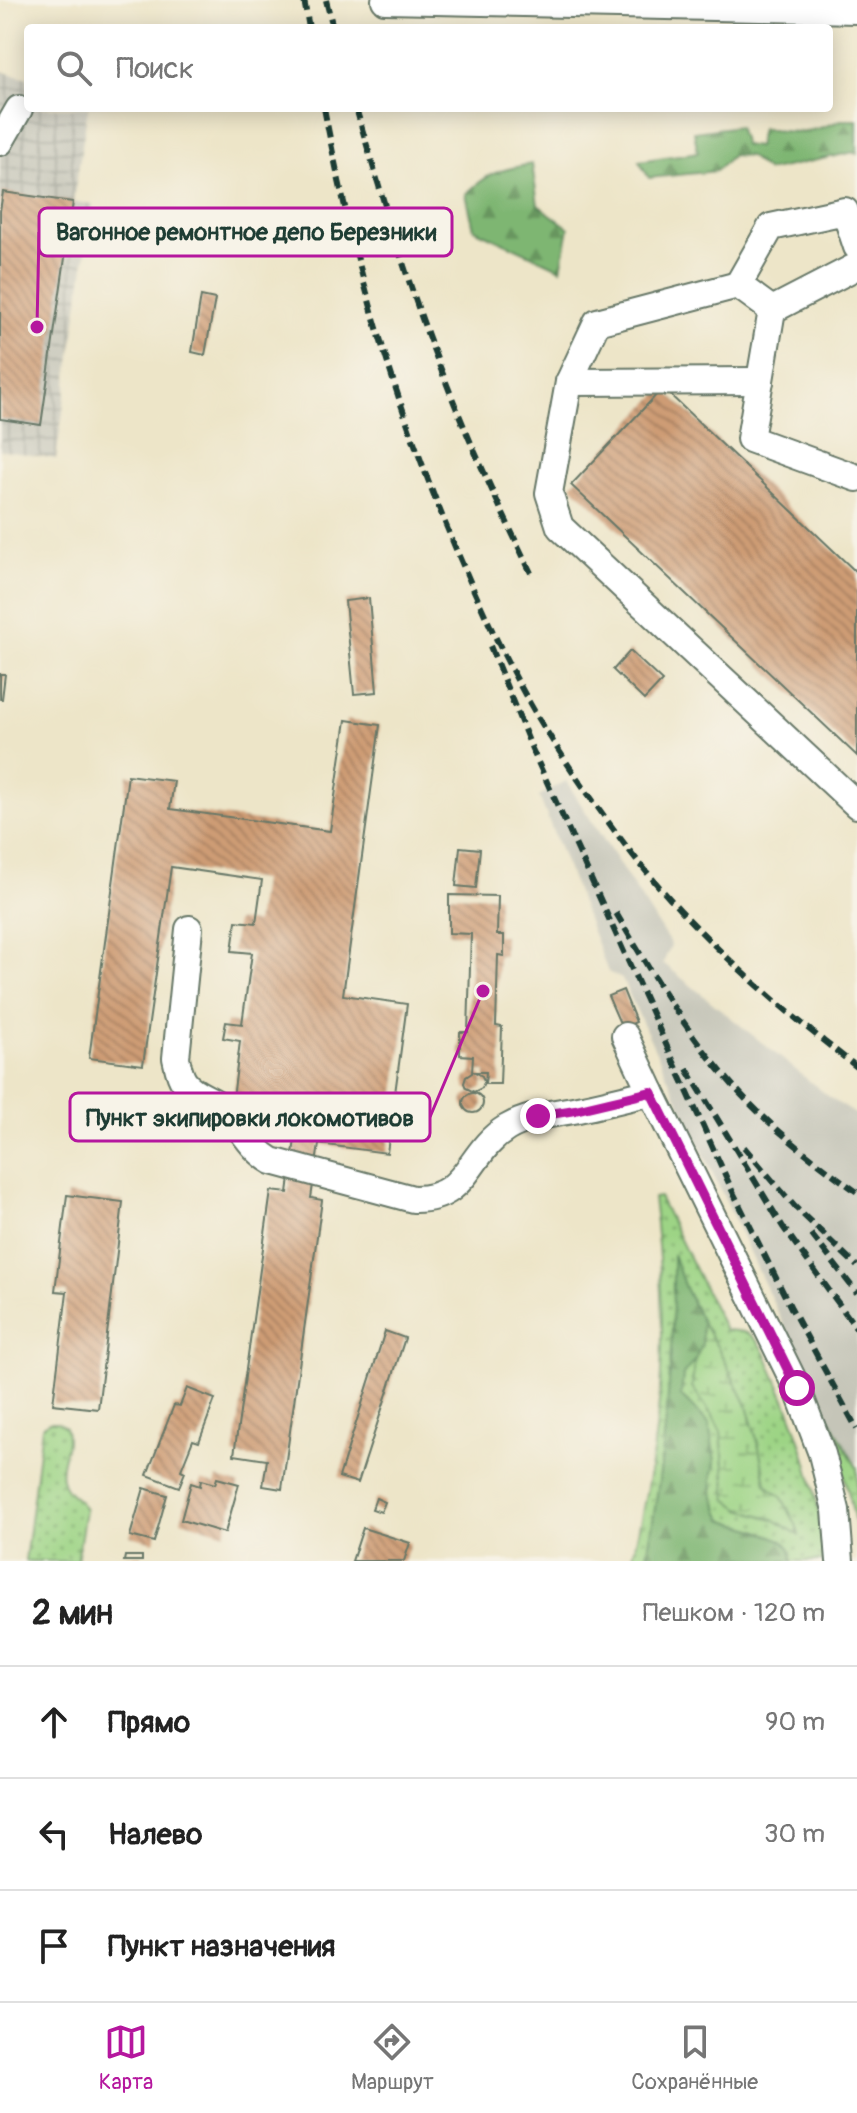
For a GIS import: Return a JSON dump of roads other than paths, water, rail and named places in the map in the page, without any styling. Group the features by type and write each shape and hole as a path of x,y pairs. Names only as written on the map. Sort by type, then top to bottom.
{"street":[{"path":"385,0 857,10"},
{"path":"0,142 19,109"},
{"path":"857,247 845,211 771,227 738,285 597,322 569,382 549,493 560,527 857,805"},
{"path":"772,310 857,266"},
{"path":"738,285 772,310"},
{"path":"772,310 750,439 857,478"},
{"path":"569,382 760,381"},
{"path":"189,929 176,1058 179,1073 194,1092 208,1097 224,1109 254,1148 272,1161 413,1199 434,1197 458,1183 496,1135 510,1127 538,1116 651,1092"},
{"path":"625,1036 797,1388 822,1454 836,1510 840,1561"}],"railway":[{"path":"304,0 308,24"},
{"path":"326,0 332,24"},
{"path":"325,112 365,285 420,458 465,570 528,700 600,811 651,877 734,964 857,1067"},
{"path":"357,112 433,348 476,454 531,573"},
{"path":"490,646 532,749 732,1190 791,1308 857,1429"},
{"path":"616,913 680,1017 724,1075 770,1123 857,1192"},
{"path":"687,1069 783,1227 857,1329"},
{"path":"744,1147 795,1207 857,1266"},
{"path":"811,1234 857,1293"}],"place":[{"name":"Вагонное ремонтное депо Березники","path":"37,327"},
{"name":"Пункт экипировки локомотивов","path":"483,991"}]}
